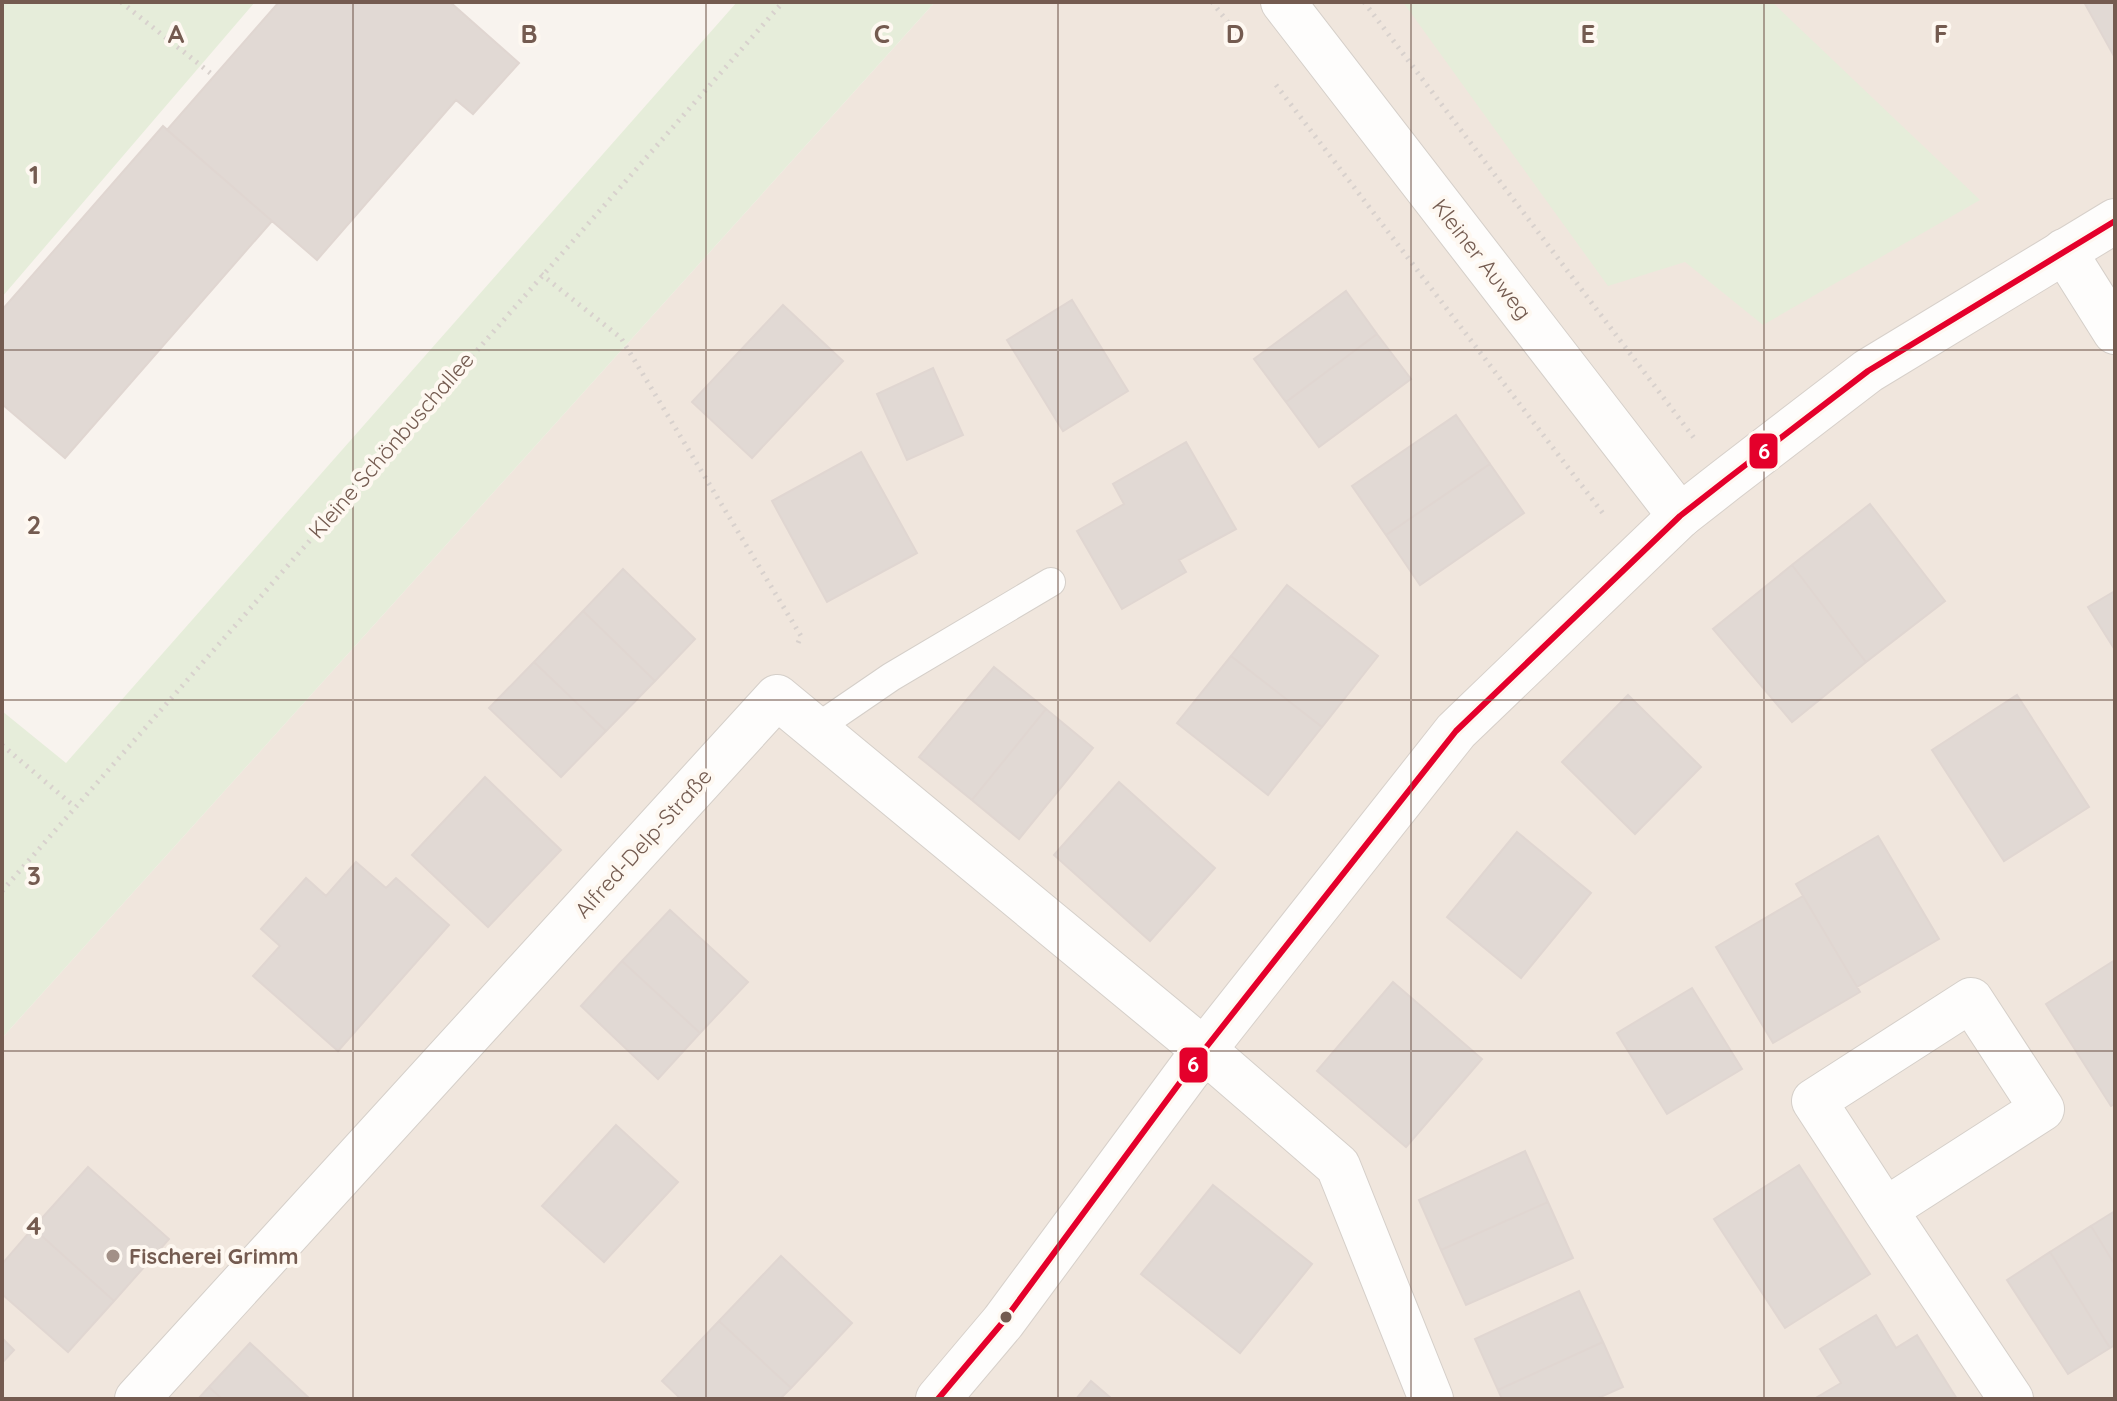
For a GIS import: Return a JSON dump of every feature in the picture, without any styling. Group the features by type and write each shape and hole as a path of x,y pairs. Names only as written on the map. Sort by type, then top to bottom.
{"street":[{"name":"Kleiner Auweg","path":"1283,2 1680,516"},
{"path":"938,1399 1003,1322 1204,1050 1456,731 1680,516 1726,480 1868,371 2115,221"},
{"path":"2064,251 2115,332"},
{"path":"777,697 1204,1050 1338,1166 1431,1399"},
{"name":"Alfred-Delp-Straße","path":"137,1399 777,697"},
{"path":"1885,1210 2042,1109 1971,1000 1814,1101 1885,1210 2011,1399"}],"lane":[{"path":"815,729 891,677 1051,582"}],"path":[{"path":"121,2 214,76"},
{"name":"Kleine Schönbuschallee","path":"2,891 783,2"},
{"path":"1212,2 1251,53"},
{"path":"1364,2 1726,480"},
{"path":"1270,78 1637,558"},
{"path":"541,274 621,338 801,636 777,697"},
{"path":"2,745 75,807"}],"shaded area":[{"path":"935,2 2115,2 2115,1399 2,1399 2,1038"}],"green space":[{"path":"2,2 255,2 2,297"},
{"path":"737,2 935,2 2,1038 2,711 66,763"},
{"path":"1403,2 1772,2 1980,200 1763,325 1685,262 1608,286"}],"building":[{"path":"279,2 450,2 519,63 473,114 456,100 317,260 167,130"},
{"path":"2084,2 2115,2 2115,58"},
{"path":"163,126 272,221 65,458 2,404 2,310"},
{"path":"1346,291 1377,334 1286,402 1254,359"},
{"path":"1072,300 1128,391 1063,431 1007,340"},
{"path":"783,305 843,361 752,458 692,402"},
{"path":"1377,334 1411,379 1319,447 1286,402"},
{"path":"933,368 963,435 907,460 877,394"},
{"path":"1456,415 1490,464 1386,535 1352,486"},
{"path":"1186,442 1236,529 1179,560 1186,572 1122,609 1077,531 1124,504 1113,484"},
{"path":"861,452 917,553 827,602 772,501"},
{"path":"1490,464 1524,513 1420,585 1386,535"},
{"path":"1870,504 1945,601 1866,662 1792,565"},
{"path":"1792,565 1866,662 1792,722 1713,629"},
{"path":"623,569 695,639 655,681 583,611"},
{"path":"1287,585 1378,656 1322,727 1231,656"},
{"path":"2115,591 2115,650 2088,607"},
{"path":"583,611 655,681 606,731 534,662"},
{"path":"1231,656 1322,727 1268,795 1177,723"},
{"path":"534,662 606,731 561,777 489,708"},
{"path":"994,667 1046,709 972,800 919,757"},
{"path":"1628,695 1701,767 1635,834 1562,762"},
{"path":"2017,695 2089,807 2004,861 1932,750"},
{"path":"1046,709 1093,748 1019,839 972,800"},
{"path":"485,777 561,850 488,927 412,855"},
{"path":"1119,782 1215,868 1150,941 1054,855"},
{"path":"1517,832 1591,893 1521,978 1447,917"},
{"path":"1878,836 1939,939 1857,987 1796,884"},
{"path":"356,862 386,888 396,878 449,925 338,1051 253,976 280,946 261,929 306,878 326,896"},
{"path":"1803,896 1860,992 1773,1043 1716,947"},
{"path":"670,910 748,982 700,1033 622,961"},
{"path":"2115,960 2115,1104 2111,1106 2046,1004"},
{"path":"622,961 700,1033 658,1079 581,1006"},
{"path":"1393,982 1482,1059 1406,1147 1317,1071"},
{"path":"1692,988 1742,1069 1667,1114 1617,1033"},
{"path":"616,1125 678,1182 604,1262 542,1206"},
{"path":"1525,1151 1548,1202 1441,1250 1419,1200"},
{"path":"1799,1165 1870,1274 1785,1328 1714,1219"},
{"path":"88,1167 169,1239 114,1301 33,1228"},
{"path":"1213,1185 1312,1264 1240,1353 1141,1274"},
{"path":"1548,1202 1573,1258 1466,1305 1441,1250"},
{"path":"2115,1211 2115,1265 2091,1226"},
{"path":"2091,1226 2115,1265 2115,1345 2110,1348 2050,1252"},
{"path":"33,1228 114,1301 68,1352 2,1294 2,1264"},
{"path":"2050,1252 2110,1348 2068,1374 2007,1280"},
{"path":"781,1256 852,1323 791,1388 719,1321"},
{"path":"1579,1291 1603,1342 1498,1390 1475,1339"},
{"path":"1876,1315 1896,1348 1917,1335 1957,1399 1814,1399 1841,1383 1820,1349"},
{"path":"719,1321 791,1388 780,1399 681,1399 662,1381"},
{"path":"2,1338 14,1350 2,1363"},
{"path":"1603,1342 1623,1387 1596,1399 1502,1399 1498,1390"},
{"path":"250,1343 310,1399 222,1399 209,1387"},
{"path":"1091,1381 1112,1399 1076,1399"},
{"path":"209,1387 222,1399 198,1399"}],"transit line":[{"name":"6","path":"938,1399 1003,1322 1204,1050 1456,731 1680,516 1726,480 1868,371 2115,221"}],"place":[{"name":"Fischerei Grimm","path":"113,1256"}]}
